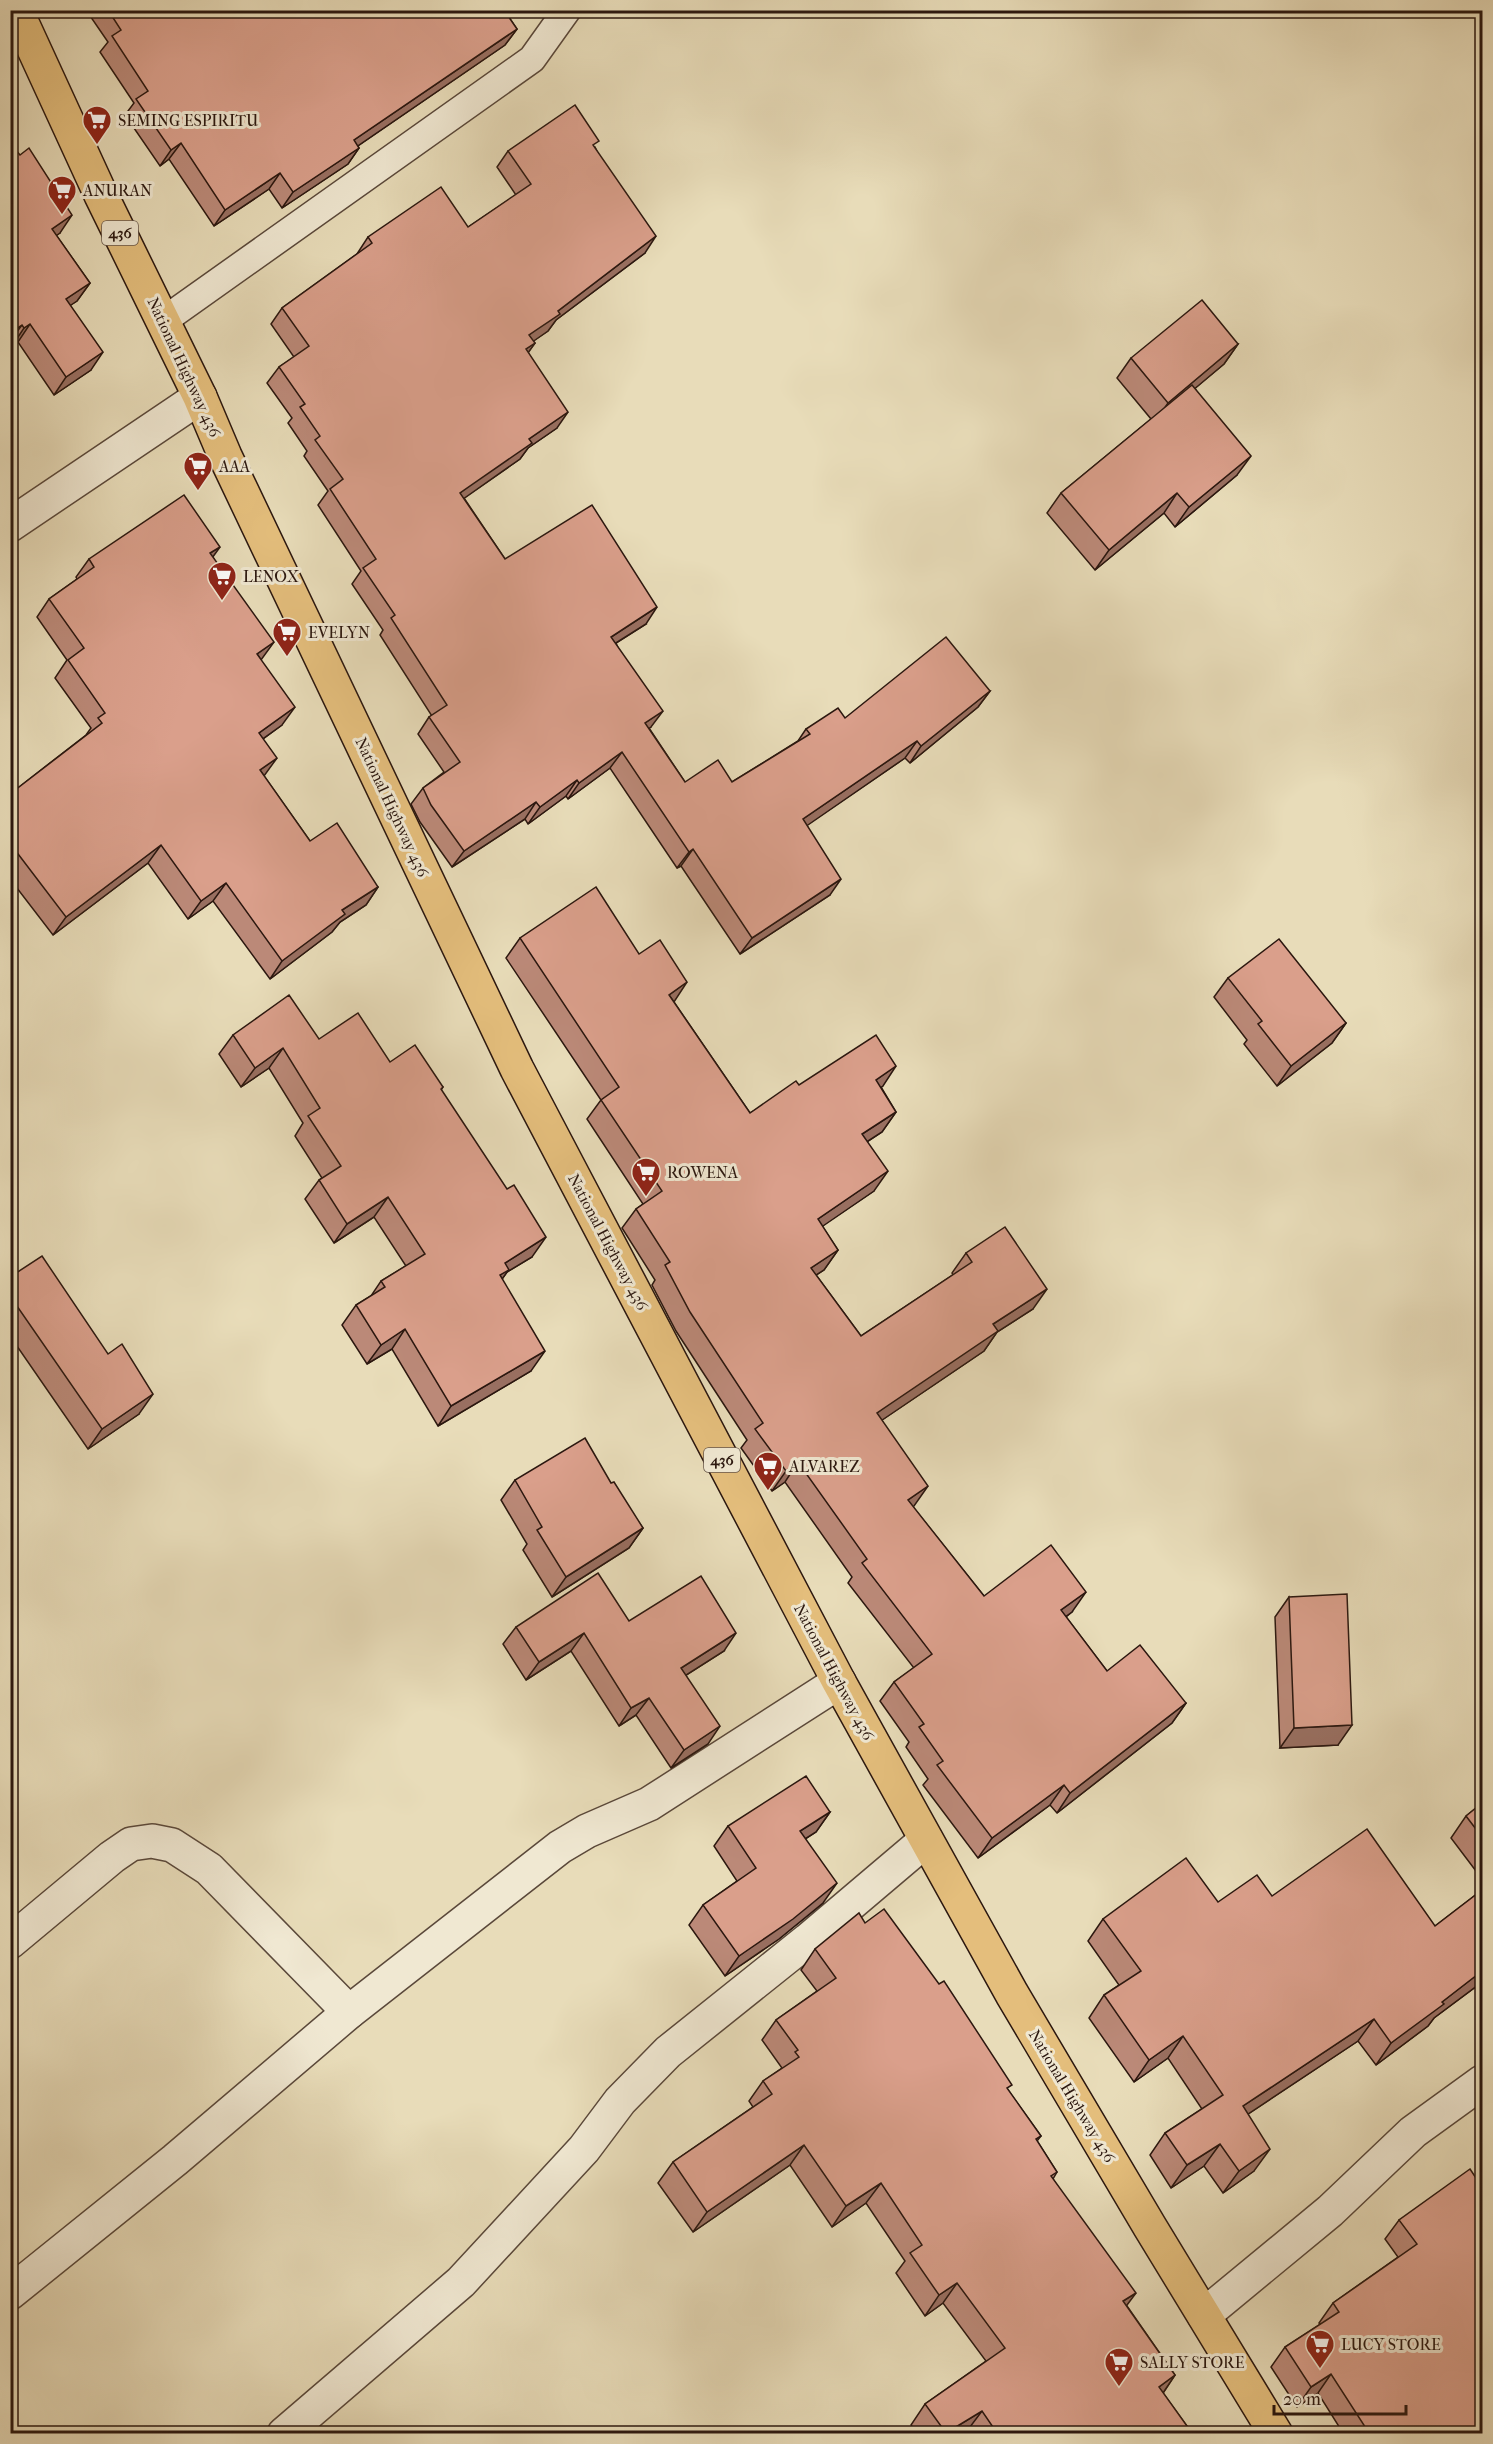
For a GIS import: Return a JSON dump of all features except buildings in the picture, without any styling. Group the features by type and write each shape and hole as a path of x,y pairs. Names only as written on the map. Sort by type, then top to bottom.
{"main road":[{"name":"National Highway 436","path":"16,10 101,195 200,397 225,456 517,1069 839,1682 926,1840 1012,1994 1276,2433"}],"street":[{"path":"10,525 200,397"},
{"path":"10,2293 175,2160 349,2012 560,1847 587,1831 649,1804 839,1682"},
{"path":"284,2433 461,2282 584,2149 620,2101 668,2052 808,1940 926,1840"},
{"path":"10,1942 112,1857 131,1844 152,1841 172,1845 209,1869 349,2012"},
{"path":"1204,2315 1330,2211 1413,2132 1482,2082"}],"lane":[{"path":"163,321 532,59 567,10"}],"place":[{"name":"SEMING ESPIRITU","path":"97,146"},
{"name":"ANURAN","path":"62,216"},
{"name":"AAA","path":"198,492"},
{"name":"LENOX","path":"222,602"},
{"name":"EVELYN","path":"287,658"},
{"name":"ROWENA","path":"646,1198"},
{"name":"ALVAREZ","path":"768,1492"},
{"name":"LUCY STORE","path":"1320,2370"},
{"name":"SALLY STORE","path":"1119,2388"}]}
